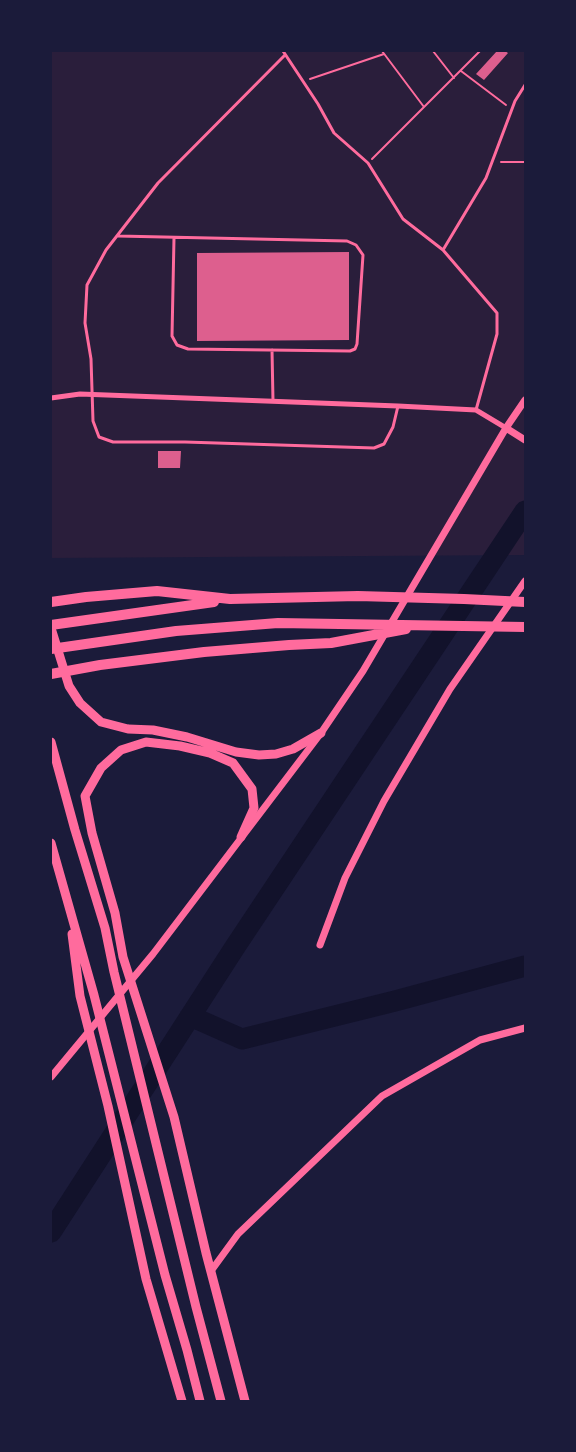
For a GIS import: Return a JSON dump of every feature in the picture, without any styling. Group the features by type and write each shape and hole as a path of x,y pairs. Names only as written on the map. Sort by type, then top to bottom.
{"highway":[{"path":"51,602 157,591 230,599"},
{"path":"321,734 276,754 260,755 236,752 187,737 153,730 128,729 101,722 81,704 69,687 51,627 91,618 230,599 358,596 525,602"},
{"path":"51,649 176,631 278,623 525,627"},
{"path":"51,674 100,665 204,652 332,643 427,625"},
{"path":"51,742 105,928 196,1307 221,1401"},
{"path":"241,837 254,808 252,789 233,763 210,753 180,746 146,742 121,750 101,768 85,796 92,833 115,913 123,957 174,1117 206,1253 245,1401"},
{"path":"51,843 94,995 165,1275 200,1401"},
{"path":"68,903 80,996 108,1106 146,1279 182,1401"},
{"path":"105,928 123,957"}],"street":[{"path":"51,398 80,394 476,410 525,440"},
{"path":"51,1077 153,954 321,734 363,671 506,428 525,400"},
{"path":"320,945 345,878 384,801 450,689 525,581"},
{"path":"211,1271 238,1234 382,1096 480,1040 525,1028"}],"lane":[{"path":"398,406 393,427 384,444 374,448 185,441 113,442 99,437 93,421 91,359 85,323 87,285 106,250 158,183 284,53 318,104 334,133 368,163 404,219 444,250 497,313 497,334 476,410"},
{"path":"444,250 486,178 512,110 525,85"},
{"path":"117,236 347,241 356,244 363,255 355,349 350,351 188,349 177,345 172,336 174,238"},
{"path":"272,350 273,401"}],"path":[{"path":"434,51 454,78"},
{"path":"368,163 480,51"},
{"path":"303,81 383,53 424,107"},
{"path":"460,71 512,110"},
{"path":"492,162 525,162"}],"shaded area":[{"path":"51,51 525,51 525,555 51,558"}],"building":[{"path":"497,51 508,53 484,80 476,74"},
{"path":"349,252 349,340 197,341 197,253"},
{"path":"158,451 181,451 180,468 158,468"}],"waterway":[{"path":"51,1232 235,947 525,511"},
{"path":"190,1016 242,1039 525,966"}]}
